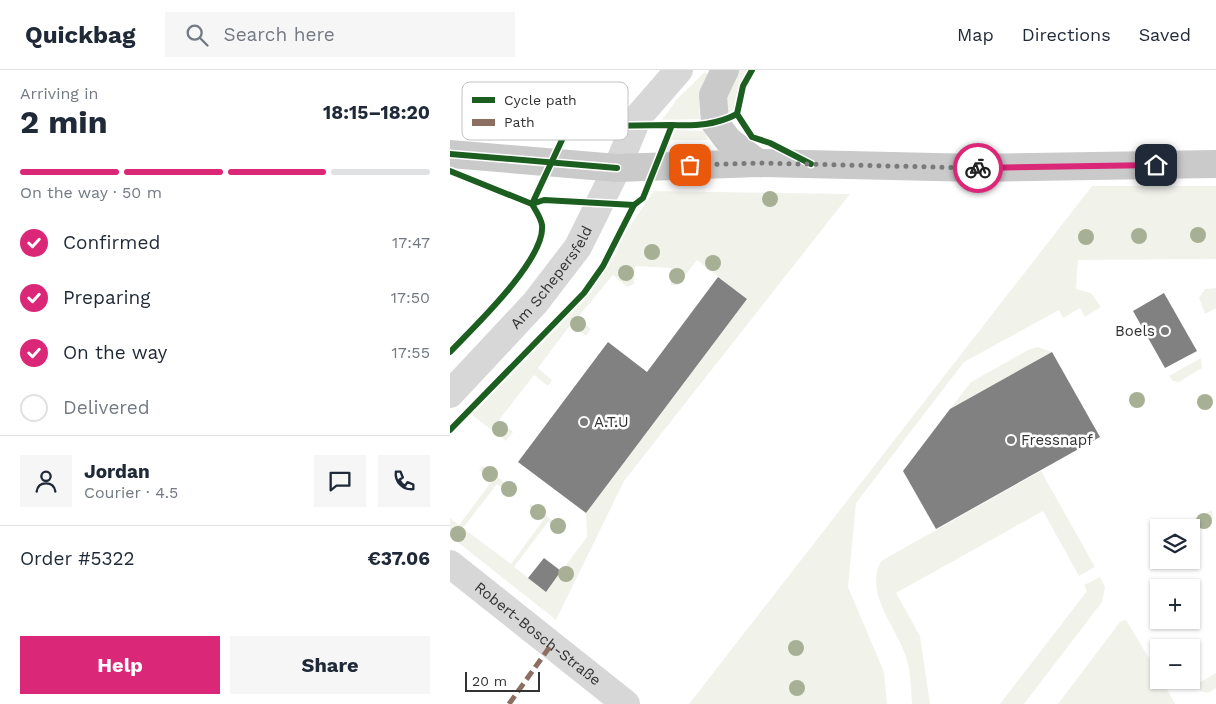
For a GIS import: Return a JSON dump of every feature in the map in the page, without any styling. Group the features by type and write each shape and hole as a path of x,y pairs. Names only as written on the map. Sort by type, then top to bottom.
{"main road":[{"path":"725,70 712,95 715,123 728,140 758,163"},
{"path":"450,154 617,168 758,163 978,168 1216,164"}],"street":[{"name":"Am Schepersfeld","path":"450,394 535,303 578,247 617,168 638,117 679,70"},
{"name":"Robert-Bosch-Straße","path":"450,564 626,704"}],"shaded area":[{"path":"736,70 747,70 738,88 734,109 723,117 723,100"},
{"path":"705,72 709,75 701,96 699,107 700,119 662,120 677,99"},
{"path":"675,130 704,131 708,140 671,140"},
{"path":"1092,186 1216,186 1216,259 1078,260 1076,289 1091,293 1101,307 1085,317 1080,308 1063,318 1059,310 964,362 856,503 848,587 884,672 887,704 689,704"},
{"path":"654,191 850,194 624,481 556,620 450,536 450,518 459,525 492,481 479,470 483,466 516,491 512,495 497,484 463,528 511,564 544,519 529,507 531,504 565,530 563,533 548,522 514,567 546,591 587,537 586,513 747,299 697,260 678,285 671,285 671,268 635,266 634,284 627,287 613,275 578,317 591,329 586,336 571,324 538,368 552,380 548,386 534,375 499,420 513,432 506,441 472,415 589,295 615,255 626,231"},
{"path":"1216,288 1216,308 1205,314 1199,298 1205,289"},
{"path":"1038,347 1052,352 950,409 971,382 1030,349"},
{"path":"1201,358 1202,368 1179,382 1173,381 1169,376"},
{"path":"1041,471 1095,567 1079,576 1043,511 896,593 920,636 930,704 912,704 907,660 878,597 877,573 881,561"},
{"path":"1212,510 1213,519 1200,527 1200,519 1195,519"},
{"path":"1100,577 1105,587 1102,602 1024,704 1000,704 1087,591 1084,585"},
{"path":"1126,620 1150,660 1150,689 1167,689 1175,704 1058,704 1120,622"},
{"path":"1216,673 1216,688 1208,693 1198,689 1200,689 1200,682"}],"building":[{"path":"718,277 747,299 586,513 518,462 608,342 647,372"},
{"name":"Boels","path":"1164,293 1197,351 1165,368 1133,311"},
{"name":"Fressnapf","path":"1052,352 1100,437 936,529 903,471 950,409"},
{"path":"544,558 561,571 546,592 528,578"}],"marked path":[{"path":"509,704 551,645"}],"cycle path":[{"path":"752,70 743,86 737,114 752,137 770,143 811,164"},
{"path":"672,125 706,124 721,121 737,114"},
{"path":"562,140 532,204 544,200 634,205 643,198 672,125"},
{"path":"628,126 672,125"},
{"path":"450,154 617,168"},
{"path":"450,171 532,204 542,225 540,239 533,256 521,274 450,352"},
{"path":"450,430 584,293 603,266 634,205"}],"way so far":[{"path":"690,165 758,163 978,168"}],"place":[{"name":"Boels","path":"1165,331"},
{"name":"A.T.U","path":"584,422"},
{"name":"Fressnapf","path":"1011,440"}],"route":[{"path":"978,168 1156,165"}]}
